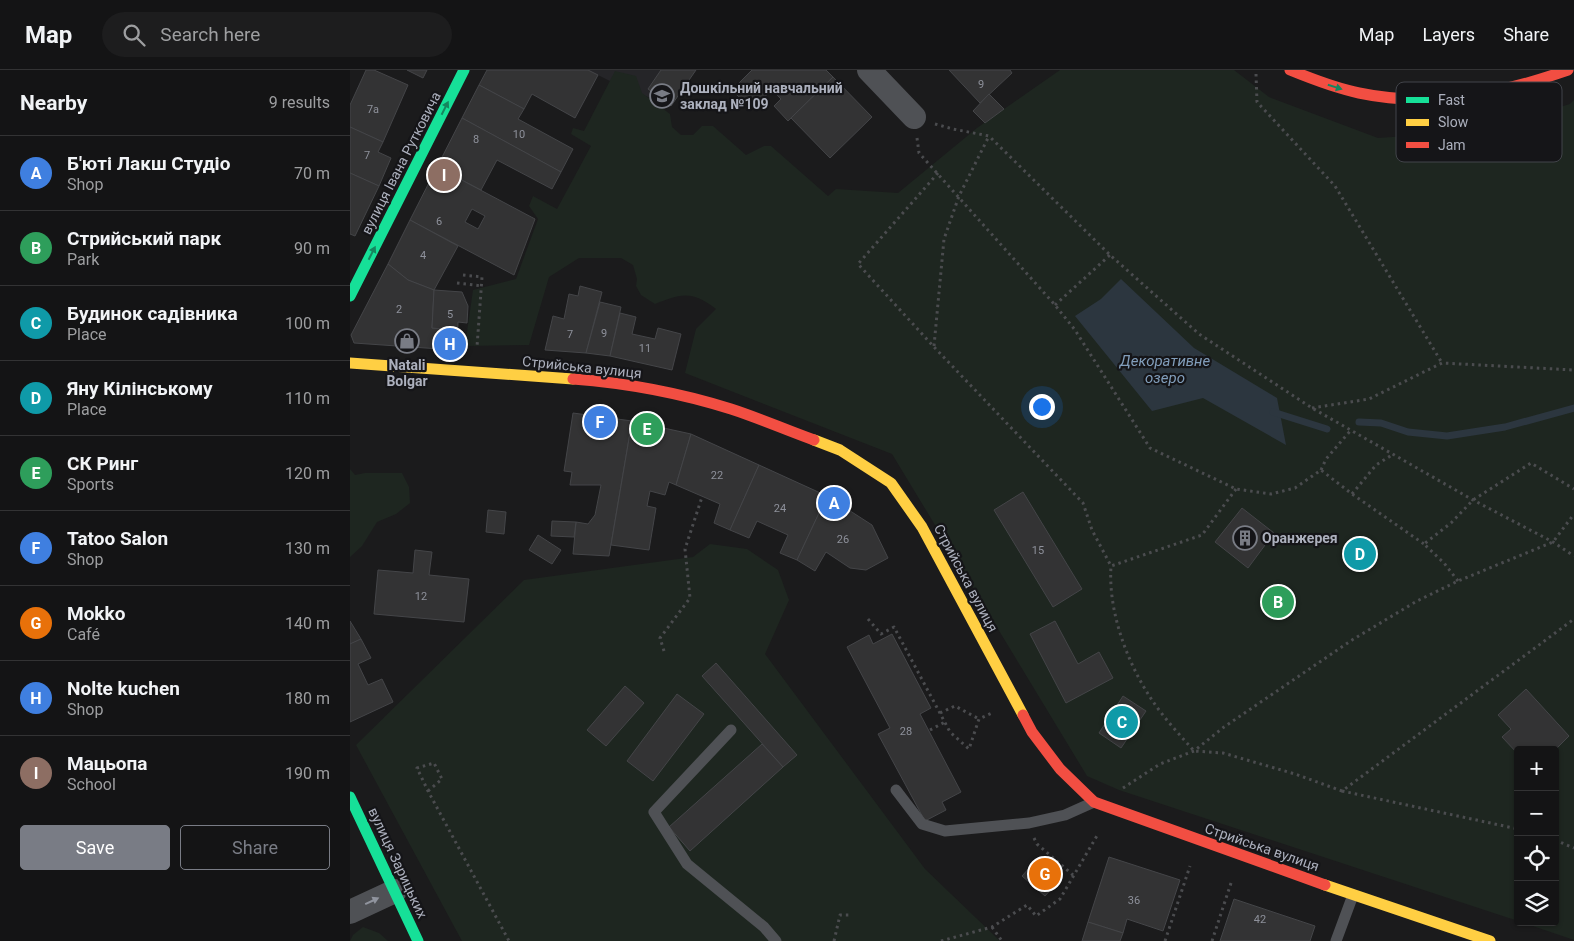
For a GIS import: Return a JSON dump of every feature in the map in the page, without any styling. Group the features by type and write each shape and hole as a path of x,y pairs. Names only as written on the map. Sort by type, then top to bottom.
{"main road":[{"name":"вулиця Івана Рутковича","path":"350,296 464,70"},
{"path":"1290,70 1310,80 1358,94 1396,99"},
{"path":"1533,82 1568,70"},
{"name":"Стрийська вулиця","path":"350,363 611,382 682,395 732,409 840,450 891,483 922,527 1032,732 1060,769 1094,802 1353,895 1490,941"},
{"name":"вулиця Зарицьких","path":"350,798 418,941"}],"street":[{"path":"869,70 914,117"},
{"path":"350,912 395,891"}],"lane":[{"path":"731,730 654,812 687,864 764,927 776,941"},
{"path":"896,790 922,824 946,831 1029,823 1065,816 1094,802"},
{"path":"1336,941 1353,895"}],"path":[{"path":"1256,74 1257,102 1335,186 1442,363"},
{"path":"1351,430 1326,459 1321,470 1295,488 1271,494 1236,489 1150,448 1075,330 919,152 914,117 953,129 989,136 1110,255 1199,334 1312,408 1351,430 1473,500 1552,542 1574,556"},
{"path":"934,346 944,239 959,196 989,136"},
{"path":"938,173 858,264 1084,503 1092,530 1111,566 1110,582 1116,622 1130,658 1150,697 1194,752 1223,753 1294,774 1342,791 1514,828"},
{"path":"1055,305 1110,255"},
{"path":"463,275 482,277 477,349"},
{"path":"457,283 482,286"},
{"path":"1312,408 1368,399 1442,363 1574,370"},
{"path":"1352,494 1376,465 1392,454"},
{"path":"1424,544 1451,523 1473,500 1531,463 1574,489"},
{"path":"1321,470 1424,544 1444,563 1458,582"},
{"path":"1111,566 1202,535 1236,489"},
{"path":"664,651 660,638 690,598 685,549 702,497"},
{"path":"1119,790 1160,764 1194,752 1224,727 1352,640 1418,601 1552,542 1574,514"},
{"path":"868,619 881,634 894,627 950,732 969,749 979,719 992,713"},
{"path":"1342,791 1574,619"},
{"path":"940,713 955,706 979,719"},
{"path":"930,730 945,722"},
{"path":"428,791 442,779 434,763 417,768 428,791 509,941"},
{"path":"942,941 992,927 1027,905 1036,916 1060,899 1098,834"},
{"path":"1559,842 1574,848"},
{"path":"1037,844 1074,875"},
{"path":"1165,941 1190,866"},
{"path":"1212,941 1232,880"},
{"path":"834,941 840,915 852,915"},
{"path":"992,927 1002,941"}],"shaded area":[{"name":"Дошкільний навчальний заклад №109","path":"588,70 696,70 671,106 622,87"},
{"path":"1060,70 1234,70 1269,97 1378,138 1396,137 1396,162 1562,162 1562,106 1570,104 1574,100 1574,940 1533,926 1559,926 1559,746 1514,746 1514,920 1119,790 1087,776 892,454 685,373 696,329 716,309 693,296 680,296 655,304 641,295 636,286 637,279 633,265 621,258 579,258 549,277 529,345 465,346 473,290 516,279 538,219 529,206 533,196 557,209 591,146 571,134 573,128 584,131 615,71 636,76 642,93 670,114 672,127 681,135 693,135 702,126 713,126 746,155 764,146 771,146 828,196 836,189 898,193 977,128"},
{"path":"350,469 355,475 365,473 402,473 409,487 410,503 396,514 377,522 362,546 350,557"},
{"path":"710,544 747,549 778,570 789,600 765,654 925,869 1000,941 462,941 356,745 524,580 693,557"},
{"path":"363,927 379,933 388,941 350,941 353,935"}],"water":[{"name":"Декоративне озеро","path":"1121,279 1194,348 1277,398 1286,445 1203,398 1152,411 1075,316 1101,299"}],"building":[{"path":"366,70 374,70 408,85 383,142 350,127 350,105"},
{"path":"407,70 427,70 423,78"},
{"path":"487,70 588,70 598,75 575,118 532,94 524,109 479,85"},
{"path":"661,70 696,70 671,106 648,89"},
{"path":"752,70 826,70 833,77 788,121 774,106 781,99 772,90 751,109 732,90"},
{"path":"949,70 1010,70 1012,73 980,103"},
{"path":"833,77 872,117 830,158 791,118"},
{"path":"479,85 524,109 518,119 573,149 561,172 462,118"},
{"path":"989,94 1004,109 985,123 973,111"},
{"path":"462,118 561,172 552,189 497,160 481,190 437,167"},
{"path":"350,127 383,142 378,152 391,158 379,186 350,173"},
{"path":"437,167 535,219 514,275 410,220","holes":["472,209 485,216 478,229 465,222"]},
{"path":"350,173 379,186 355,236 350,234"},
{"path":"410,220 458,246 434,290 408,280 388,264"},
{"path":"388,264 408,280 434,290 432,328 442,329 440,349 354,343 351,335"},
{"path":"580,286 602,292 586,353 545,350 553,316 564,319 569,294 578,296"},
{"path":"434,290 462,292 468,306 467,323 458,322 457,351 440,349 442,329 432,328"},
{"path":"600,302 621,307 610,356 586,353"},
{"path":"620,313 636,317 632,334 655,339 658,328 681,334 672,370 610,356"},
{"path":"573,413 632,421 609,556 573,554 576,522 588,524 595,515 601,485 570,485 572,472 564,471"},
{"path":"632,421 691,434 676,485 669,482 665,495 650,491 647,506 656,508 649,550 611,545"},
{"path":"691,434 759,465 730,530 714,523 720,504 676,485"},
{"path":"759,465 827,496 797,560 780,553 788,535 757,521 749,538 730,530"},
{"path":"1023,492 1082,589 1053,607 994,510"},
{"path":"827,496 872,525 888,558 866,570 850,568 826,552 815,571 797,560"},
{"name":"Оранжерея","path":"1242,508 1274,533 1248,568 1215,542"},
{"path":"488,510 506,512 504,534 486,532"},
{"path":"552,521 576,522 574,537 551,536"},
{"path":"538,535 561,550 552,564 529,550"},
{"path":"415,550 432,552 429,575 469,579 464,622 374,614 378,570 413,573"},
{"path":"350,621 361,639 350,644"},
{"path":"1055,621 1078,664 1099,652 1113,678 1066,703 1030,634"},
{"path":"892,634 931,708 920,714 961,792 942,802 946,810 925,821 878,734 890,728 847,647 869,635 873,644"},
{"path":"361,639 371,658 358,664 368,685 382,679 393,702 350,722 350,644"},
{"path":"716,663 797,755 783,767 702,676"},
{"path":"625,686 644,703 606,746 587,730"},
{"path":"1526,689 1569,736 1559,746 1514,746 1514,750 1502,737 1511,729 1498,715"},
{"path":"677,694 704,714 653,781 627,761"},
{"path":"1123,696 1146,711 1121,748 1099,733"},
{"path":"762,744 783,767 690,851 669,827"},
{"path":"1040,856 1063,876 1045,896 1022,876"},
{"path":"1109,857 1180,880 1163,931 1127,919 1123,933 1088,922"},
{"path":"1234,899 1315,926 1310,941 1220,941"},
{"path":"1088,922 1123,933 1120,941 1082,941"}],"waterway":[{"path":"1359,422 1381,423 1408,432 1447,436 1505,427 1574,408"},
{"path":"1273,412 1327,429"}],"traffic: fast":[{"path":"350,296 464,70"},
{"path":"350,797 418,941"}],"traffic: slow":[{"path":"350,363 573,379"},
{"path":"814,440 840,450 891,483 922,527 1023,715"},
{"path":"1325,885 1490,941"}],"traffic: jam":[{"path":"1290,70 1350,91 1396,98"},
{"path":"1530,82 1568,70"},
{"path":"573,379 633,386 712,403 814,440"},
{"path":"1023,715 1032,732 1060,769 1094,802 1325,885"}],"place":[{"name":"Дошкільний навчальний заклад №109","path":"662,96"},
{"name":"Мацьопа","path":"444,175"},
{"name":"Natali Bolgar","path":"407,341"},
{"name":"Nolte kuchen","path":"450,344"},
{"name":"Tatoo Salon","path":"600,422"},
{"name":"СК Ринг","path":"647,429"},
{"name":"Б'юті Лакш Студіо","path":"834,503"},
{"name":"Оранжерея","path":"1245,538"},
{"name":"Яну Кілінському","path":"1360,554"},
{"name":"Стрийський парк","path":"1278,602"},
{"name":"Будинок садівника","path":"1122,722"},
{"name":"Mokko","path":"1045,874"}]}
